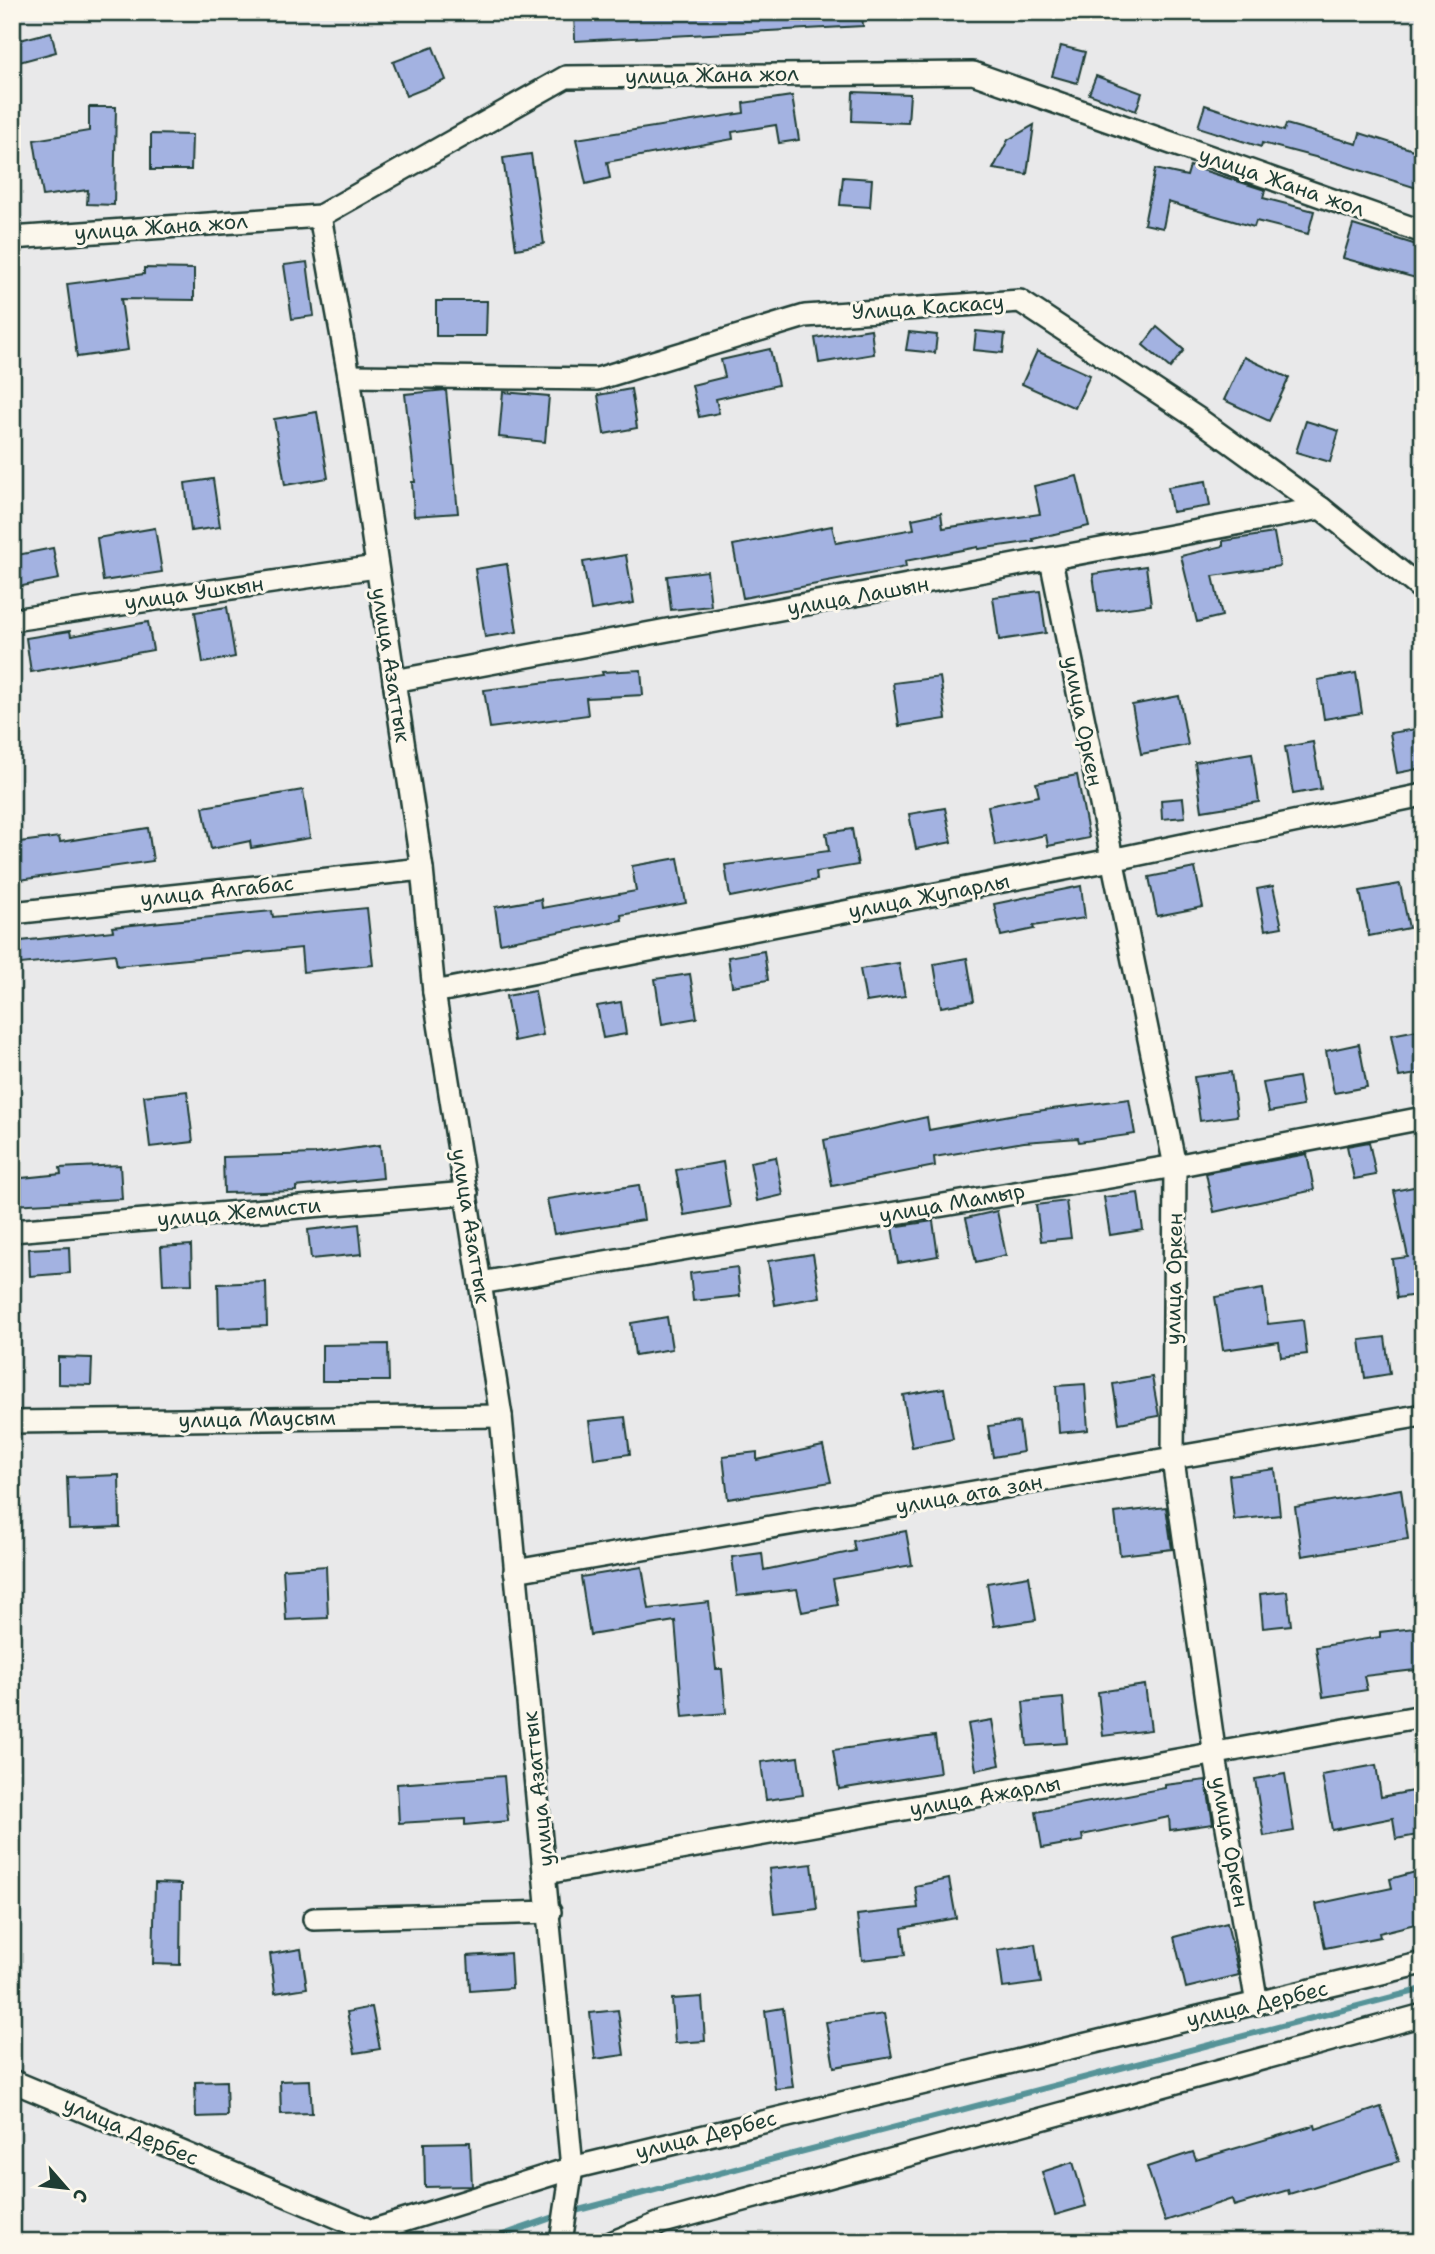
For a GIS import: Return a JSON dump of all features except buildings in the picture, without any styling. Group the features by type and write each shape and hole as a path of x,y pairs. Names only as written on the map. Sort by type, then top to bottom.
{"street":[{"name":"улица Жана жол","path":"12,237 320,216 566,77 973,73 1423,232"},
{"name":"улица Азаттык","path":"320,216 349,376 422,869 434,992 501,1416 550,1912 572,2168 561,2242"},
{"name":"Улица Каскасу","path":"349,376 597,379 806,316 1020,301 1197,418 1321,508 1423,590"},
{"name":"улица Лашын","path":"394,681 1321,508"},
{"name":"улица Оркен","path":"1051,560 1175,1166 1173,1460 1215,1756 1257,2004"},
{"name":"улица Ушкын","path":"12,620 376,567"},
{"name":"улица Жупарлы","path":"434,992 1111,860 1423,795"},
{"name":"улица Алгабас","path":"12,913 422,869"},
{"name":"улица Мамыр","path":"480,1283 1175,1166 1423,1118"},
{"name":"улица Жемисти","path":"12,1231 467,1194"},
{"name":"улица ата зан","path":"515,1571 1423,1415"},
{"name":"улица Маусым","path":"12,1422 501,1416"},
{"name":"улица Ажарлы","path":"546,1873 1215,1756 1423,1716"},
{"path":"314,1919 550,1912"},
{"name":"улица Дербес","path":"12,2081 364,2236 572,2168 1423,1964"},
{"path":"613,2242 663,2222 1423,2015"}],"waterway":[{"path":"571,2212 1423,1989"},
{"path":"483,2242 560,2215"}]}
